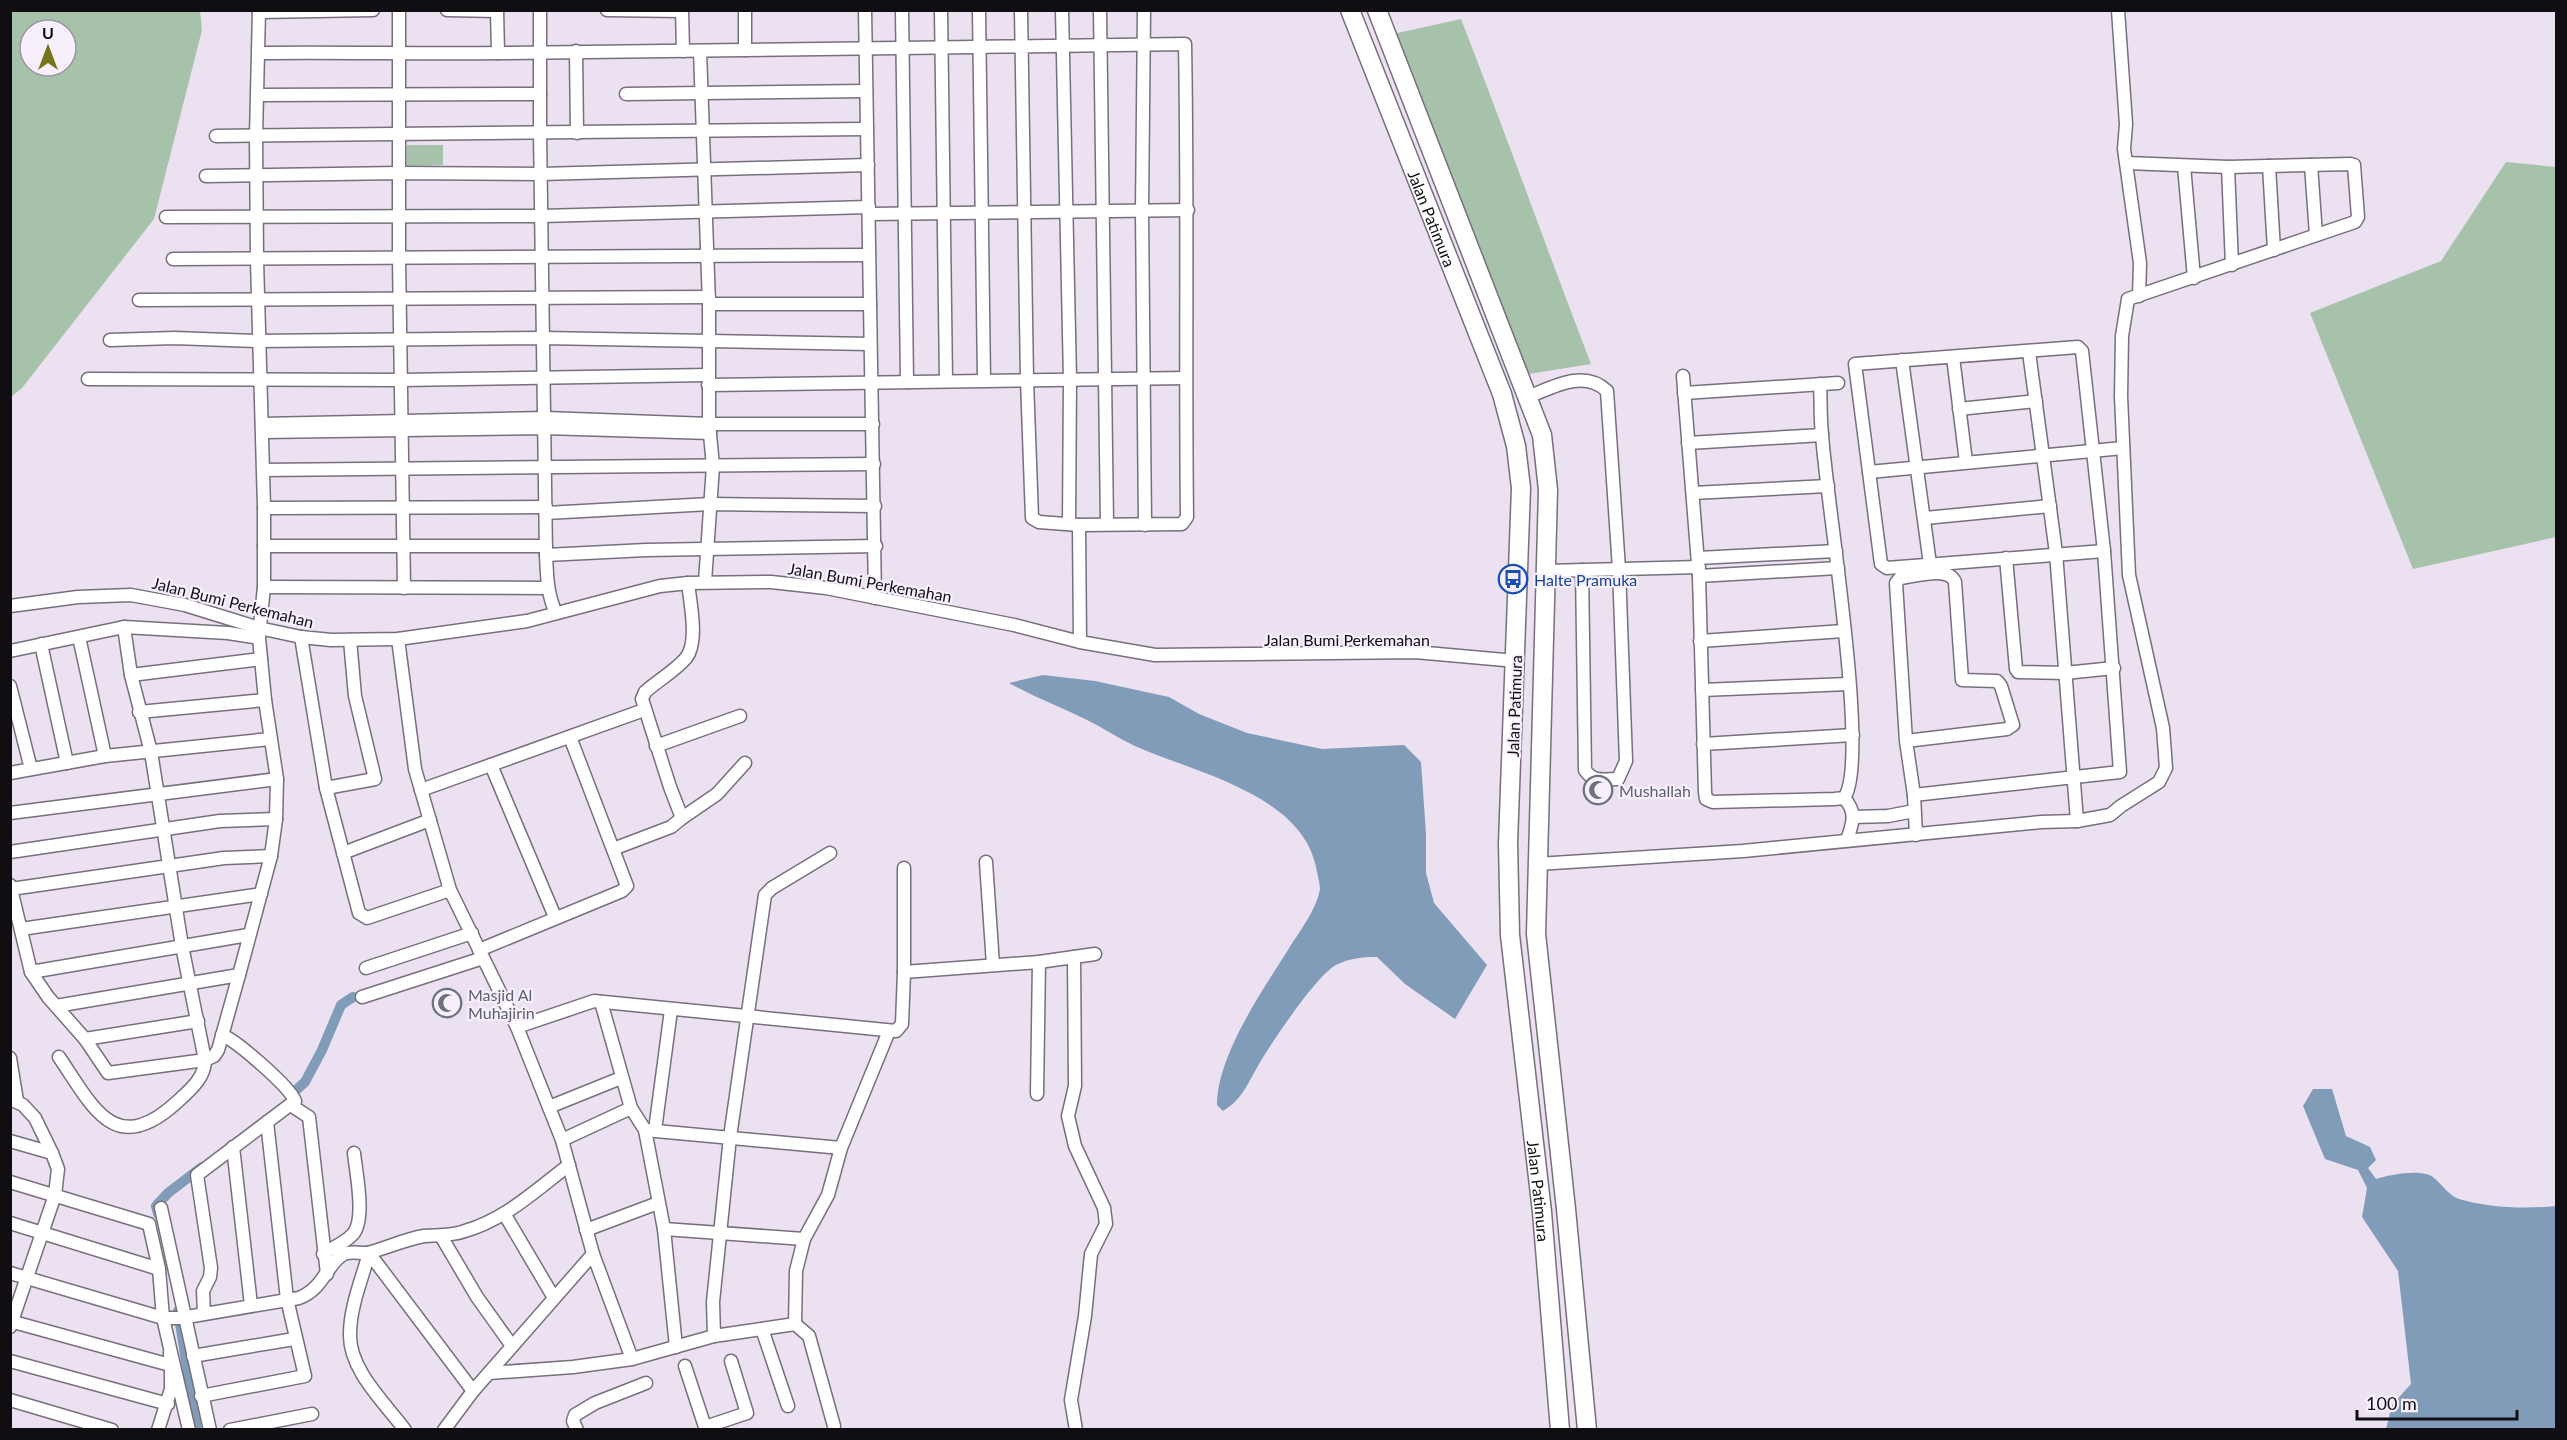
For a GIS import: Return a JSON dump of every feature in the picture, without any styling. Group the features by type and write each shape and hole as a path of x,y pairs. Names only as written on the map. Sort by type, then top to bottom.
{"highway":[{"name":"Jalan Patimura","path":"1350,10 1431,220 1502,394 1516,446 1521,488 1508,843 1510,935 1542,1212 1560,1430"},
{"name":"Jalan Patimura","path":"1377,10 1542,435 1548,490 1536,934 1587,1430"},
{"path":"1431,220 1454,211"}],"street":[{"path":"271,856 224,858 11,887 31,972 56,1006 86,1039 105,1071 109,1073 205,1060 216,1053 271,856 276,819 277,779 265,699 259,633 264,587 264,470 256,218 259,11 373,10"},
{"path":"399,10 399,299 405,588"},
{"path":"447,10 497,11 498,53"},
{"path":"540,10 540,174 546,550 548,588 556,613"},
{"path":"608,10 682,11 683,51"},
{"path":"745,10 745,50"},
{"path":"864,10 876,546 875,598"},
{"path":"902,10 907,381"},
{"path":"941,10 946,381"},
{"path":"979,10 984,380"},
{"path":"259,53 400,51 540,53 576,51 700,51 866,48 1021,46 1063,46 1101,45 1144,45 1185,44 1188,210 1185,378 1187,520 1177,525 1074,525 1039,522 1032,518 1023,212 1021,46 1021,10"},
{"path":"1062,10 1065,212 1074,525 1080,642"},
{"path":"1100,10 1107,524"},
{"path":"1144,10 1142,211 1145,525"},
{"path":"2118,10 2126,123 2124,149 2140,263 2139,296"},
{"path":"576,51 577,133"},
{"path":"700,51 707,212 708,380 713,466 705,582"},
{"path":"626,93 867,91"},
{"path":"258,95 540,94"},
{"path":"216,136 399,136 867,129"},
{"path":"1537,864 1698,854 2041,822 2077,821 2110,814 2159,782 2166,768 2163,728 2129,575 2123,448 2122,336 2128,299 2355,222 2358,217 2353,164 2228,167 2127,163"},
{"path":"206,176 399,173 540,174 868,165"},
{"path":"2311,165 2316,235"},
{"path":"2184,166 2194,278"},
{"path":"2269,166 2274,250"},
{"path":"2228,167 2232,265"},
{"path":"166,217 541,216 869,211 905,214 1188,210"},
{"path":"173,259 399,259 708,254 869,255"},
{"path":"139,300 542,297 870,304"},
{"path":"110,340 543,338 870,344"},
{"path":"1914,795 2116,774 2122,770 2104,551 2080,348 2076,346 2029,352 1855,364 1881,564 1887,568 2104,551"},
{"path":"2029,352 2056,553 2077,821"},
{"path":"1953,357 1966,462"},
{"path":"1902,360 1930,564"},
{"path":"1683,376 1699,567 1705,792 1709,801 1844,798 1852,807 1854,817 1847,840"},
{"path":"88,379 545,378 871,382 1185,378"},
{"path":"1528,397 1563,382 1598,382 1607,391 1619,569 1626,761 1618,779 1596,780 1589,776 1586,770 1582,570"},
{"path":"1684,393 1838,383"},
{"path":"1821,384 1822,435 1838,568 1853,735 1850,787 1844,798"},
{"path":"1959,409 2036,401"},
{"path":"262,428 545,423 710,428 873,424"},
{"path":"1688,443 1822,435"},
{"path":"1869,472 2123,448"},
{"path":"264,470 874,464"},
{"path":"1693,493 1828,486"},
{"path":"264,508 404,507 546,510 710,504 875,506"},
{"path":"1924,518 2050,506"},
{"path":"264,546 404,546 546,550 876,546"},
{"path":"1699,567 1836,551"},
{"path":"2006,558 2017,671 2065,673 2114,668"},
{"path":"1546,571 1699,567 1838,568"},
{"path":"1906,741 2007,729 2013,725 2001,686 1997,681 1962,680 1955,582 1954,578 1946,573 1897,580 1906,741 1914,795 1916,835"},
{"name":"Jalan Bumi Perkemahan","path":"10,606 78,597 131,595 185,605 259,633 350,640 398,639 497,627 632,592 688,583 771,582 826,588 1014,625 1080,642 1155,655 1415,652 1516,661"},
{"path":"682,818 642,699 645,692 682,662 690,650 693,619 688,583"},
{"path":"264,587 548,588"},
{"path":"10,651 124,627 259,633"},
{"path":"59,1057 100,1115 118,1125 129,1126 153,1121 169,1109 201,1076 205,1060 182,946 151,752 131,675 124,627"},
{"path":"1700,641 1844,631"},
{"path":"79,637 105,756"},
{"path":"301,637 326,788 359,913 362,917 367,918 450,890"},
{"path":"398,639 415,769 450,890 517,1028 562,1140 593,1254 632,1359"},
{"path":"326,788 375,779 355,696 350,640"},
{"path":"41,644 67,763"},
{"path":"131,675 261,659"},
{"path":"1702,690 1848,684"},
{"path":"10,686 31,769"},
{"path":"139,712 265,699"},
{"path":"421,790 644,710"},
{"path":"656,746 741,716"},
{"path":"1703,744 1853,735"},
{"path":"362,997 481,954 555,917 624,889 627,884 570,737"},
{"path":"10,773 105,756 270,739"},
{"path":"613,849 671,827 717,794 745,763"},
{"path":"491,765 555,917"},
{"path":"10,813 277,779"},
{"path":"1854,817 1888,816 1914,811"},
{"path":"10,852 220,821 276,819"},
{"path":"343,853 430,820"},
{"path":"714,1336 713,1302 730,1137 765,895 772,888 830,853"},
{"path":"986,862 993,965"},
{"path":"517,1028 594,1001 746,1018 889,1031 900,1029 904,972 904,868"},
{"path":"21,929 261,894"},
{"path":"366,968 471,933"},
{"path":"31,972 248,935"},
{"path":"904,972 1039,962 1095,954"},
{"path":"1074,957 1075,1086 1068,1116 1075,1146 1104,1208 1106,1224 1091,1254 1085,1316 1071,1401 1076,1430"},
{"path":"1037,1094 1039,962"},
{"path":"56,1006 239,975"},
{"path":"601,1002 631,1108 650,1130 841,1148"},
{"path":"671,1010 650,1130 658,1203 664,1229 676,1347"},
{"path":"86,1039 198,1021"},
{"path":"795,1324 796,1270 804,1239 828,1195 841,1148 889,1031"},
{"path":"204,1314 203,1291 210,1277 211,1268 196,1177 295,1102 294,1097 237,1042 222,1035"},
{"path":"10,1058 14,1100 34,1118 58,1169 55,1195 11,1323 170,1365"},
{"path":"549,1107 621,1078"},
{"path":"292,1106 309,1118 327,1274"},
{"path":"562,1140 631,1108"},
{"path":"201,1396 305,1376 294,1339 286,1299 267,1122"},
{"path":"10,1141 52,1153"},
{"path":"233,1147 251,1305"},
{"path":"323,1254 352,1236 358,1226 360,1210 354,1153"},
{"path":"10,1273 176,1318 299,1298 312,1292 344,1254 369,1253 389,1244 425,1236 465,1232 505,1215 569,1164"},
{"path":"10,1182 147,1222 151,1226 159,1269 176,1318 193,1356 210,1430"},
{"path":"586,1230 658,1203"},
{"path":"158,1430 168,1404 172,1378 170,1343 176,1318 161,1208"},
{"path":"505,1215 554,1298"},
{"path":"10,1223 159,1269"},
{"path":"664,1229 804,1239"},
{"path":"441,1236 477,1297 512,1346"},
{"path":"369,1253 473,1390"},
{"path":"369,1253 355,1303 350,1336 354,1358 365,1378 405,1430"},
{"path":"444,1430 473,1390 593,1254"},
{"path":"489,1373 573,1367 632,1359 714,1336 795,1324 809,1336 834,1425"},
{"path":"762,1329 788,1406"},
{"path":"193,1356 294,1339"},
{"path":"170,1343 189,1430"},
{"path":"10,1361 168,1404"},
{"path":"685,1366 706,1428 747,1413 731,1361"},
{"path":"577,1430 573,1419 575,1415 595,1403 646,1383"},
{"path":"10,1400 112,1430"},
{"path":"230,1430 312,1414"}],"green space":[{"path":"11,10 200,11 202,30 154,219 22,388 11,397"},
{"path":"1461,19 1591,364 1523,375 1393,34"},
{"path":"407,145 443,145 443,165 407,166"},
{"path":"2506,162 2556,167 2556,537 2413,569 2310,313 2441,261"}],"water":[{"path":"1043,675 1095,681 1169,697 1199,714 1247,733 1322,749 1404,745 1421,762 1426,873 1434,903 1487,965 1455,1019 1405,984 1377,957 1356,958 1341,963 1327,972 1306,995 1240,1096 1223,1111 1217,1105 1219,1086 1233,1045 1254,1004 1307,921 1318,897 1320,889 1317,872 1308,845 1292,823 1270,805 1244,790 1135,746 1009,683"},
{"path":"2313,1089 2332,1089 2346,1136 2370,1147 2376,1160 2368,1168 2376,1179 2397,1174 2422,1173 2434,1178 2455,1197 2471,1202 2507,1207 2556,1206 2556,1429 2386,1429 2392,1405 2411,1384 2398,1271 2362,1217 2367,1188 2358,1170 2325,1159 2303,1106"}],"waterway":[{"path":"294,1092 305,1082 322,1050 341,1005 353,997"},
{"path":"158,1214 156,1206 168,1193 202,1167"},
{"path":"178,1311 197,1430"}],"place":[{"name":"Halte Pramuka","path":"1513,579"},
{"name":"Mushallah","path":"1598,790"},
{"name":"Masjid Al Muhajirin","path":"447,1003"}]}
